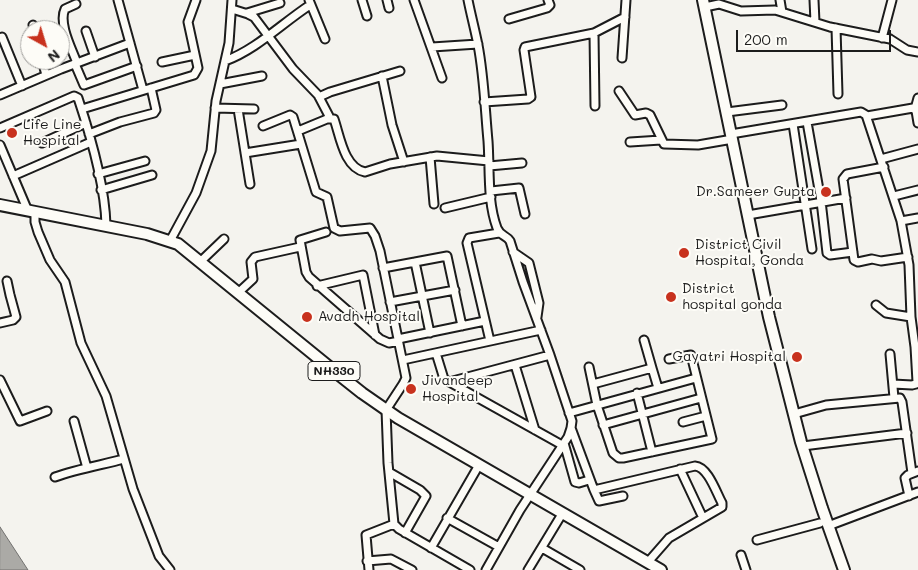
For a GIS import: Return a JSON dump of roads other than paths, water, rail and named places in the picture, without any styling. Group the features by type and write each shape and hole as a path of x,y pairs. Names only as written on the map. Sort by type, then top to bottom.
{"highway":[{"path":"702,2 727,112 729,137 748,215 769,317 837,570"},
{"path":"702,2 767,325 799,453 824,524 844,570"},
{"name":"NH330","path":"0,205 147,234 170,241 187,250 328,366 386,410 646,564 661,570"}],"street":[{"path":"13,176 116,124 154,113 156,110 137,66 118,0"},
{"path":"82,109 194,75 198,68 188,22 196,0"},
{"path":"170,241 204,174 213,139 215,108 229,42 232,0"},
{"path":"362,0 367,16"},
{"path":"387,0 389,8"},
{"path":"414,0 442,78"},
{"path":"468,0 478,44 493,213 499,233 501,236 508,238 572,421 571,428 563,444 520,510 486,570"},
{"path":"509,19 547,8 550,5 548,0"},
{"path":"622,58 626,0"},
{"path":"780,0 782,12"},
{"path":"814,0 815,22"},
{"path":"882,38 892,0"},
{"path":"702,2 724,4 737,10 782,12 836,28 893,41 907,50 918,52"},
{"path":"247,13 280,3"},
{"path":"225,61 236,57 269,37 310,3 325,39"},
{"path":"76,4 65,9 63,14 66,34 84,85 137,66"},
{"path":"232,9 254,17 293,70 319,97 328,114 327,119"},
{"path":"484,102 528,99 531,97 524,50 526,47 594,32 625,17"},
{"path":"836,28 838,94"},
{"path":"86,30 95,56"},
{"path":"594,32 595,106"},
{"path":"2,36 22,86"},
{"path":"0,95 130,43"},
{"path":"432,47 478,44"},
{"path":"162,62 195,55"},
{"path":"44,70 46,76"},
{"path":"319,97 330,92 400,72"},
{"path":"220,84 262,76"},
{"path":"382,76 387,104 404,162"},
{"path":"619,91 635,114 646,113 650,115 662,140 666,144 698,145 793,124 861,112 867,116 894,196 908,257 911,317 916,347 916,384 893,384"},
{"path":"0,128 74,96 78,98 98,174 106,225"},
{"path":"918,98 915,109 918,123"},
{"path":"727,112 782,105"},
{"path":"215,108 254,108"},
{"path":"238,108 250,184"},
{"path":"867,116 910,108 915,109"},
{"path":"263,126 290,115 293,117 316,192 327,197 334,228 340,230 372,229 380,251 406,378 386,410 394,524 405,533 470,570"},
{"path":"298,131 327,119 334,119 348,159 356,169 365,172 404,162 444,156 489,163 522,163"},
{"path":"807,122 821,201 827,253 830,255 853,252"},
{"path":"42,143 86,124"},
{"path":"793,124 812,249"},
{"path":"630,142 662,140"},
{"path":"245,153 301,144"},
{"path":"0,145 31,211 50,260 67,287 81,343 106,396 133,488 159,556 170,570"},
{"path":"881,158 918,149"},
{"path":"430,157 434,204"},
{"path":"98,174 144,161"},
{"path":"884,167 845,175 843,179 854,260 858,262 872,259 881,261 908,257"},
{"path":"101,190 152,175"},
{"path":"445,208 491,194 519,188 525,214"},
{"path":"894,196 918,190"},
{"path":"748,215 846,198"},
{"path":"901,221 918,218"},
{"path":"326,232 299,241 306,272 317,286 332,296 385,342 485,321"},
{"path":"490,341 467,240 499,233"},
{"path":"200,262 224,239"},
{"path":"239,292 253,279 251,262 255,257 300,247"},
{"path":"513,252 529,263 540,303 537,317"},
{"path":"383,268 447,256 462,326"},
{"path":"415,262 430,333"},
{"path":"317,286 363,275 375,335"},
{"path":"0,323 13,320 16,317 7,282"},
{"path":"910,289 918,286"},
{"path":"390,302 455,290"},
{"path":"876,305 886,313 911,317"},
{"path":"403,360 541,330"},
{"path":"644,340 658,388"},
{"path":"436,353 442,377 563,444 575,482 579,483 590,480"},
{"path":"890,354 894,398"},
{"path":"449,382 550,355"},
{"path":"589,367 597,405 612,453 623,458 712,439 691,355 669,359"},
{"path":"515,364 535,430"},
{"path":"593,384 652,368"},
{"path":"569,412 696,378"},
{"path":"0,380 20,421 46,411"},
{"path":"637,393 652,452"},
{"path":"603,425 701,398"},
{"path":"794,414 819,406 900,398 915,472 905,478 909,496"},
{"path":"683,422 706,416"},
{"path":"74,421 87,468"},
{"path":"571,428 599,501 623,496"},
{"path":"803,446 907,433"},
{"path":"55,477 73,470 124,459"},
{"path":"431,548 478,465"},
{"path":"594,490 680,469 696,466 702,467 722,503 720,509 669,538 646,564"},
{"path":"680,469 703,518"},
{"path":"389,472 420,490 426,496 405,533"},
{"path":"757,540 824,524 918,492"},
{"path":"528,570 562,514"},
{"path":"447,518 499,547"},
{"path":"369,570 366,535 394,524"},
{"path":"542,548 580,570"},
{"path":"742,554 746,570"},
{"path":"368,560 395,560 412,570"},
{"path":"395,560 396,570"},
{"path":"562,570 567,562"}],"place":[{"name":"Life Line Hospital","path":"12,133"},
{"name":"Dr.Sameer Gupta","path":"826,192"},
{"name":"District Civil Hospital, Gonda","path":"684,253"},
{"name":"District hospital gonda","path":"671,297"},
{"name":"Avadh Hospital","path":"307,317"},
{"name":"Gayatri Hospital","path":"797,357"},
{"name":"Jivandeep Hospital","path":"411,389"}]}
